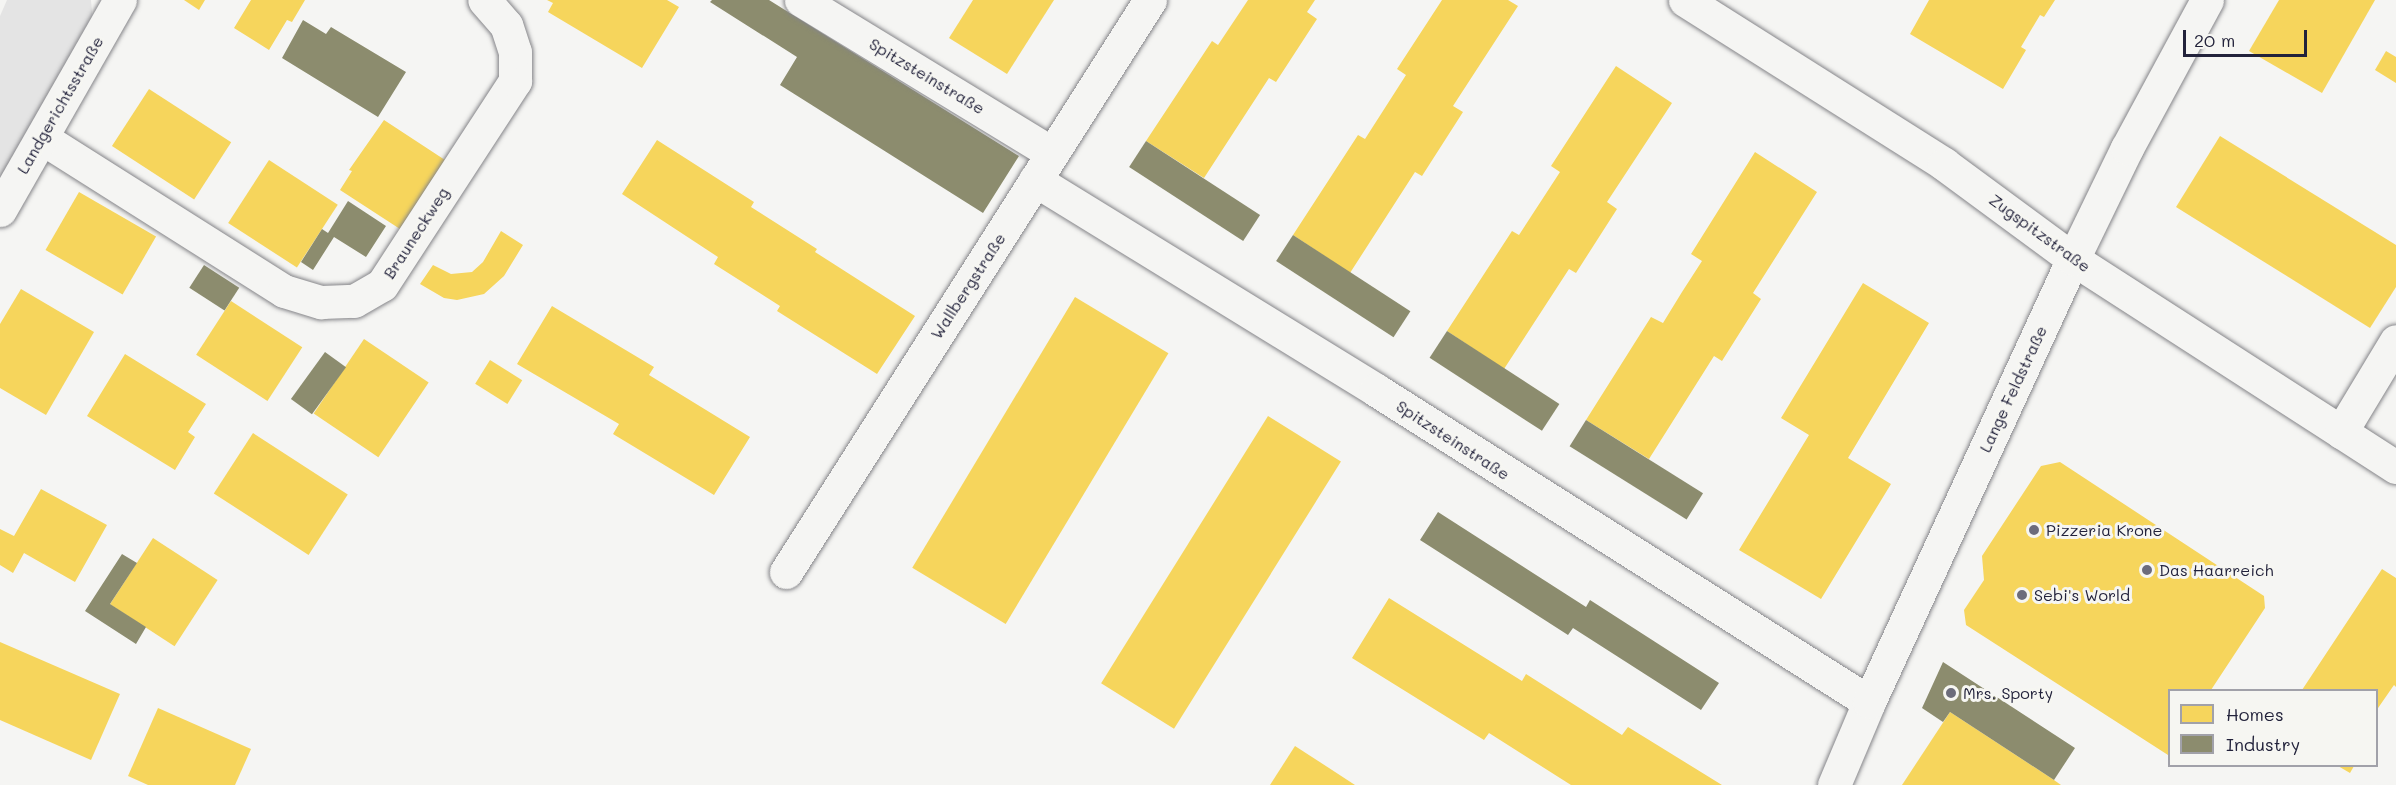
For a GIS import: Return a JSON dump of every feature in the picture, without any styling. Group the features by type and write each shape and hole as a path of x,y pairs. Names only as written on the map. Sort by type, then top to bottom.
{"street":[{"name":"Landgerichtsstraße","path":"0,210 120,0"},
{"name":"Brauneckweg","path":"42,138 284,291 321,302 354,301 382,285 514,81 515,52 506,25 484,0"},
{"name":"Spitzsteinstraße","path":"801,0 1044,167 1376,390 1869,702"},
{"name":"Wallbergstraße","path":"786,572 1150,0"},
{"name":"Zugspitzstraße","path":"1685,0 1944,164 2073,259 2396,467"},
{"name":"Lange Feldstraße","path":"1834,785 1869,702 2073,259 2127,148 2206,0"},
{"path":"2341,432 2396,341"}],"shaded area":[{"path":"7,0 91,0 93,23 0,178 0,16"}],"building: Homes":[{"path":"184,0 205,0 199,10"},
{"path":"251,0 305,0 292,22 287,20 269,50 234,28"},
{"path":"547,0 667,0 679,7 642,68 548,12 553,3"},
{"path":"973,0 1054,0 1007,74 949,38"},
{"path":"1248,0 1315,0 1307,12 1317,19 1276,82 1269,78 1204,178 1146,141 1212,41 1218,45"},
{"path":"1442,0 1508,0 1518,6 1453,106 1463,112 1422,176 1415,172 1350,273 1293,235 1358,135 1365,139 1406,75 1397,69"},
{"path":"1929,0 2055,0 2044,17 2040,15 2021,47 2026,50 2003,89 1910,34"},
{"path":"2279,0 2375,0 2322,93 2249,51"},
{"path":"2386,51 2396,57 2396,83 2375,70"},
{"path":"1616,66 1672,103 1607,202 1617,209 1576,273 1569,269 1504,369 1447,331 1512,231 1519,235 1560,172 1551,166"},
{"path":"149,89 231,142 194,199 112,146"},
{"path":"384,120 445,160 400,229 340,190 352,171 349,170"},
{"path":"2220,136 2396,245 2396,287 2370,328 2176,207"},
{"path":"657,140 754,202 751,207 817,249 815,252 915,316 877,374 777,311 780,306 714,264 718,257 622,194"},
{"path":"1755,152 1817,192 1753,293 1761,299 1722,361 1714,356 1649,459 1586,420 1651,317 1663,323 1702,261 1691,254"},
{"path":"269,160 338,205 297,268 228,223"},
{"path":"79,192 156,236 123,295 46,250"},
{"path":"501,231 523,245 504,276 484,294 457,300 444,298 420,284 433,265 451,274 472,272 483,262"},
{"path":"1863,283 1929,323 1848,458 1891,484 1821,599 1739,550 1809,435 1781,418"},
{"path":"21,289 94,332 46,415 0,388 0,324"},
{"path":"1075,297 1168,353 1006,624 912,568"},
{"path":"231,301 302,347 267,401 196,355"},
{"path":"552,306 654,367 649,375 750,437 714,495 613,434 619,424 517,364"},
{"path":"364,339 429,383 378,457 314,414"},
{"path":"125,354 206,404 188,432 195,437 175,470 87,416"},
{"path":"490,360 522,380 507,404 475,384"},
{"path":"1268,416 1341,462 1174,729 1101,683"},
{"path":"253,433 348,495 309,555 214,493"},
{"path":"2060,462 2264,596 2265,608 2212,689 2168,689 2168,755 1966,625 1964,610 1984,580 1982,556 2041,466"},
{"path":"41,489 107,525 75,582 24,553 13,573 0,565 0,529 14,536"},
{"path":"153,538 218,580 175,646 110,604"},
{"path":"2382,569 2396,578 2396,687 2394,685 2378,708 2378,689 2303,689"},
{"path":"1389,598 1522,681 1526,674 1622,735 1628,727 1722,785 1571,785 1489,733 1484,740 1352,658"},
{"path":"0,642 120,694 91,760 0,720"},
{"path":"158,708 251,749 235,785 148,785 128,776"},
{"path":"1950,712 2054,780 2061,785 1902,785"},
{"path":"1295,746 1329,768 1355,785 1270,785"},
{"path":"2340,767 2353,767 2350,773"}],"building: Industry":[{"path":"712,0 769,0 1019,156 983,213 780,85 797,57 710,2"},
{"path":"303,20 326,34 331,27 406,72 378,117 282,58"},
{"path":"1146,141 1260,215 1243,241 1129,167"},
{"path":"348,201 386,226 366,257 334,237 313,270 301,262 322,229 328,233"},
{"path":"1293,235 1410,311 1394,337 1276,261"},
{"path":"204,265 239,288 225,311 189,288"},
{"path":"1447,331 1559,404 1542,431 1430,358"},
{"path":"325,352 346,367 312,414 291,399"},
{"path":"1586,420 1703,493 1687,519 1570,446"},
{"path":"1438,512 1586,607 1590,600 1719,683 1701,710 1573,628 1568,635 1420,540"},
{"path":"122,554 137,563 110,604 146,627 136,644 85,611"},
{"path":"1943,662 2075,748 2054,780 1950,712 1943,722 1922,708"}],"place":[{"name":"Pizzeria Krone","path":"2034,530"},
{"name":"Das Haarreich","path":"2147,570"},
{"name":"Sebi's World","path":"2022,595"},
{"name":"Mrs. Sporty","path":"1951,693"}]}
